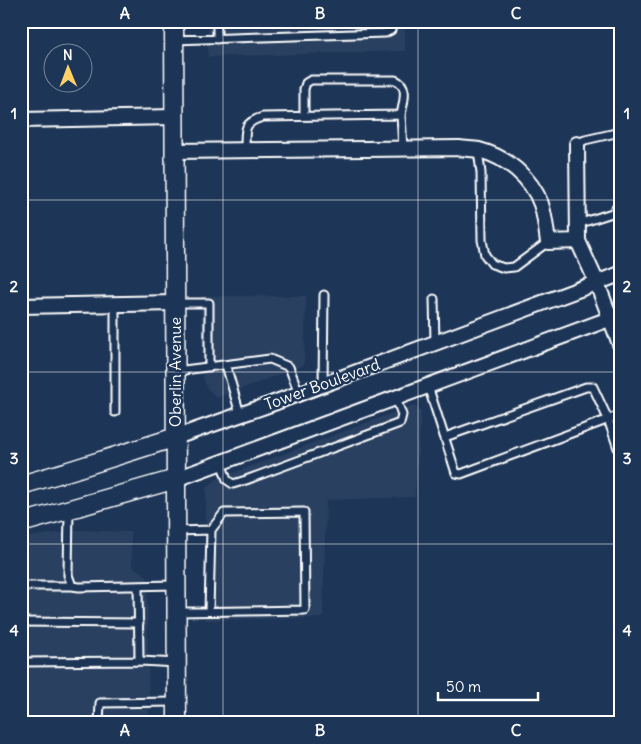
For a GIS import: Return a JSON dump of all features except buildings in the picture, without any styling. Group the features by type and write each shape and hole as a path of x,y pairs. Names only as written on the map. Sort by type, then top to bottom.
{"street":[{"name":"Oberlin Avenue","path":"174,21 177,723"},
{"path":"21,120 174,117"},
{"path":"577,144 578,241 615,317 620,344"},
{"path":"174,151 459,148 478,150 494,156 522,174 541,204 548,242 578,241"},
{"name":"Tower Boulevard","path":"21,485 176,437 620,274"},
{"path":"21,306 175,303"},
{"path":"21,523 176,479 615,317"}],"lane":[{"path":"217,21 217,38"},
{"path":"174,40 385,33 391,30 394,21"},
{"path":"304,116 304,89 306,83 311,80 395,80 401,82 404,86 401,115 403,149"},
{"path":"245,150 246,129 249,122 262,117 401,115"},
{"path":"577,144 584,140 620,132"},
{"path":"478,150 482,240 485,255 492,264 504,268 514,267 548,242"},
{"path":"578,224 612,213 619,205 620,196"},
{"path":"323,384 324,295"},
{"path":"434,299 435,342"},
{"path":"175,303 208,304 209,367"},
{"path":"115,304 115,412"},
{"path":"175,371 270,360 288,366 299,393"},
{"path":"226,365 240,414"},
{"path":"428,386 456,473 461,474 620,415"},
{"path":"444,437 586,387 593,387 608,419 620,454"},
{"path":"221,462 227,480 232,484 246,480 400,423 402,415 396,398"},
{"path":"69,510 68,575 72,586"},
{"path":"176,612 305,610 304,512 224,513 211,530 209,611"},
{"path":"176,531 211,530"},
{"path":"21,586 72,586 78,588 176,585"},
{"path":"138,586 139,658 141,661"},
{"path":"21,622 139,623"},
{"path":"21,662 141,661 177,663"},
{"path":"99,723 100,703 177,702"}],"shaded area":[{"path":"208,21 405,21 405,51 208,57"},
{"path":"201,296 306,296 304,365 217,398 207,388 203,378"},
{"path":"414,405 421,412 415,497 326,500 323,618 205,620 206,488 217,479"},
{"path":"81,530 131,532 132,566 147,576 149,723 21,723 21,538"}]}
